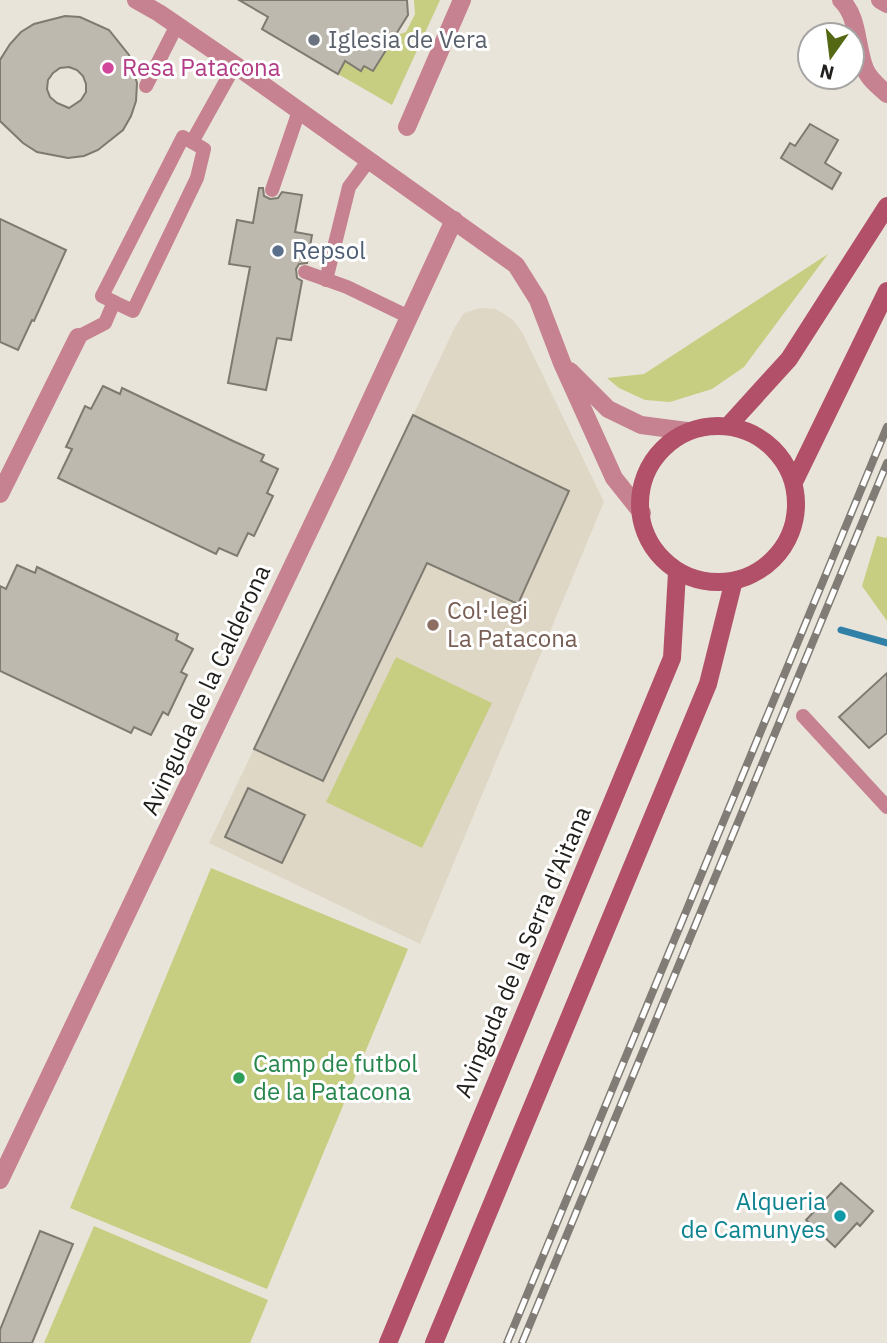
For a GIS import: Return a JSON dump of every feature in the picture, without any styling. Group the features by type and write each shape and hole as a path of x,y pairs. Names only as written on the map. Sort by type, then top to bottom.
{"main road":[{"path":"729,425 789,359 887,206"},
{"path":"795,480 887,291"},
{"path":"707,425 729,425 751,431 770,443 785,460 795,480 796,505 789,532 774,554 756,571 733,584 714,584 695,581 677,573 654,551 646,533 642,513 644,490 651,470 666,447 687,431 707,425"},
{"name":"Avinguda de la Serra d'Aitana","path":"388,1343 672,658 677,573"},
{"path":"434,1343 708,684 733,584"}],"street":[{"path":"136,0 235,65 516,265 538,300 562,363 614,478 642,513"},
{"path":"407,127 462,0"},
{"path":"841,0 850,13 865,69 887,94"},
{"path":"880,0 887,4"},
{"name":"Avinguda de la Calderona","path":"0,1180 454,220"},
{"path":"0,494 78,337"},
{"path":"562,363 608,409 641,425 687,431"}],"lane":[{"path":"146,86 177,25"},
{"path":"192,142 235,65"},
{"path":"272,190 299,111"},
{"path":"183,137 204,149 197,178 133,311 114,302 102,296 183,137"},
{"path":"326,280 349,187 369,160"},
{"path":"306,272 347,287 409,317"},
{"path":"78,337 105,323 114,302"},
{"path":"803,716 887,807"}],"shaded area":[{"name":"Col·legi La Patacona","path":"480,308 496,309 512,319 522,332 604,502 420,944 209,843 455,327 464,313"}],"green space":[{"path":"414,0 440,0 392,105 338,74 348,56 354,59 351,65 361,71 394,36 406,32 415,14"},
{"path":"828,254 744,367 712,389 670,402 645,400 619,388 607,378 644,374"},
{"path":"877,536 887,538 887,621 862,586"},
{"path":"396,657 492,703 422,848 326,802"},
{"name":"Camp de futbol de la Patacona","path":"211,868 408,949 267,1289 70,1208"},
{"path":"94,1226 268,1300 250,1343 44,1343"}],"building":[{"name":"Iglesia de Vera","path":"239,0 407,0 408,15 373,71 364,66 361,71 345,61 338,74 262,29 268,17"},
{"path":"65,16 80,17 109,30 129,55 137,83 136,101 123,130 98,150 84,156 68,158 37,152 0,121 0,60 21,32 34,24","holes":["60,68 77,70 83,76 86,92 81,100 69,108 50,97 48,80"]},
{"path":"810,124 838,140 825,163 841,173 832,189 781,158 790,143 795,146"},
{"path":"259,188 263,188 264,196 270,199 278,198 282,192 302,195 295,232 312,235 307,263 299,264 296,269 297,278 302,281 291,340 277,338 266,390 228,383 250,267 229,264 237,220 253,223"},
{"path":"0,219 66,250 18,350 0,342"},
{"path":"103,386 120,394 122,388 264,455 261,461 278,469 267,493 273,496 254,536 248,533 237,556 219,548 216,554 58,478 72,449 66,447 85,406 91,409"},
{"path":"413,415 569,491 518,604 427,563 323,781 254,749"},
{"path":"17,565 35,573 37,567 178,634 176,640 193,649 181,672 187,675 168,715 163,712 151,735 134,727 131,733 0,671 0,586 6,589"},
{"path":"887,673 887,733 869,748 839,717"},
{"path":"248,788 305,815 282,863 225,837"},
{"name":"Alqueria de Camunyes","path":"841,1183 873,1211 860,1226 857,1223 835,1247 806,1220"},
{"path":"40,1231 73,1244 32,1343 0,1343 0,1330"}],"waterway":[{"path":"841,630 887,643"}],"railway":[{"path":"507,1343 887,427"},
{"path":"522,1343 887,463"}],"place":[{"name":"Iglesia de Vera","path":"314,40"},
{"name":"Resa Patacona","path":"108,68"},
{"name":"Repsol","path":"278,251"},
{"name":"Col·legi La Patacona","path":"433,625"},
{"name":"Camp de futbol de la Patacona","path":"239,1078"},
{"name":"Alqueria de Camunyes","path":"840,1216"}]}
